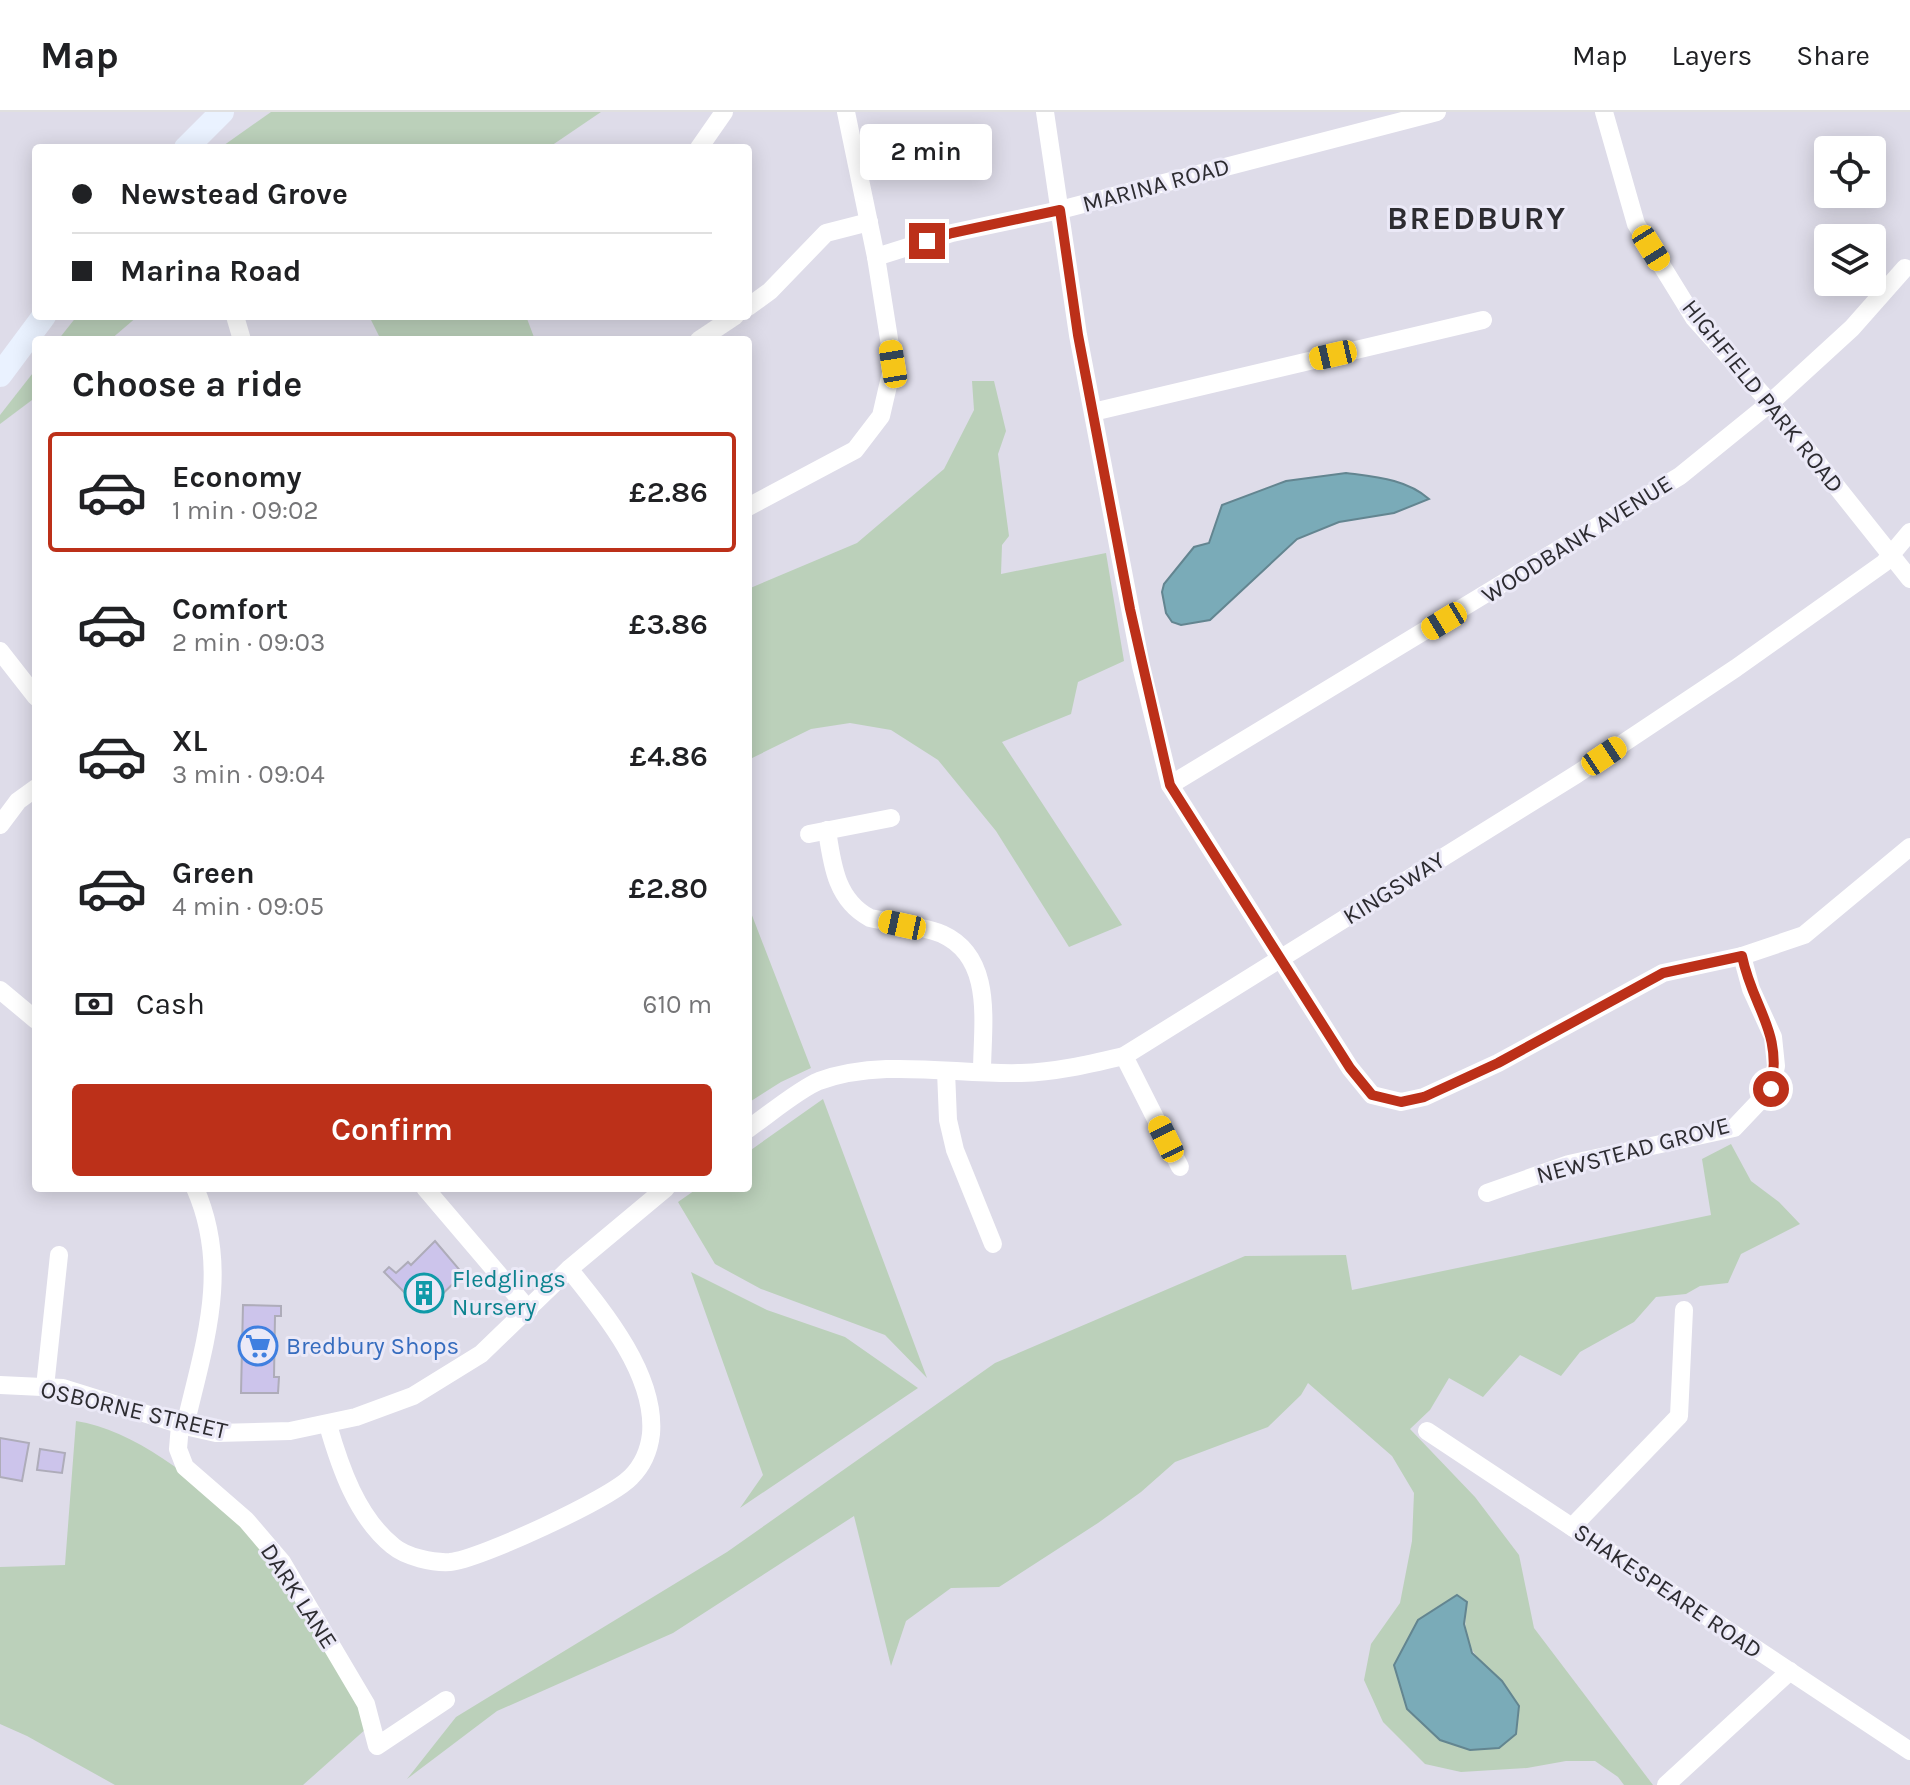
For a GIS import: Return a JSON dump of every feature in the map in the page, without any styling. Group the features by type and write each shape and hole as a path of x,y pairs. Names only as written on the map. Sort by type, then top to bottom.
{"main road":[{"path":"190,144 222,112"},
{"path":"3,364 41,320"}],"street":[{"path":"702,144 724,112"},
{"path":"752,505 855,450 881,416 893,364 876,257 846,112"},
{"path":"1045,112 1078,335 1141,666 1170,785 1350,1068 1372,1095 1401,1102 1424,1097 1498,1063 1663,973 1742,956 1804,935 1910,847"},
{"name":"MARINA ROAD","path":"876,257 952,233 1060,210 1437,112"},
{"name":"HIGHFIELD PARK ROAD","path":"1604,112 1636,224 1694,318 1770,403 1910,579"},
{"path":"752,304 770,291 826,233 869,222"},
{"name":"WOODBANK AVENUE","path":"1170,785 1680,476 1770,403 1852,328 1905,268"},
{"path":"705,336 729,320"},
{"path":"1093,412 1483,320"},
{"name":"KINGSWAY","path":"752,1126 816,1082 850,1073 882,1070 1061,1070 1124,1056 1577,774 1884,563 1910,532"},
{"path":"0,651 32,692"},
{"path":"0,825 18,801 32,791"},
{"path":"891,818 818,832 835,878 861,914 942,934 970,957 983,992 982,1072"},
{"name":"NEWSTEAD GROVE","path":"1487,1193 1569,1164 1734,1128 1771,1089 1776,1066 1773,1037 1751,989 1742,956"},
{"path":"0,990 32,1017"},
{"path":"1124,1056 1180,1167"},
{"path":"946,1071 948,1120 955,1150 993,1244"},
{"name":"DARK LANE","path":"196,1192 210,1238 214,1285 208,1329 178,1449 185,1467 246,1520 282,1562 366,1704 377,1746 446,1700"},
{"path":"428,1192 529,1310"},
{"name":"OSBORNE STREET","path":"0,1385 45,1387 80,1393 183,1426 216,1433 252,1434 328,1425 387,1407 438,1383 481,1354 569,1269 661,1192"},
{"path":"45,1387 59,1255"},
{"path":"328,1425 351,1489 370,1522 394,1548 423,1559 450,1562 484,1553 587,1506 630,1479 646,1456 651,1434 649,1407 636,1369 610,1319 569,1269"},
{"path":"1572,1527 1679,1416 1684,1310"},
{"name":"SHAKESPEARE ROAD","path":"1427,1431 1910,1751"},
{"path":"1666,1785 1790,1671"}],"green space":[{"path":"271,112 601,112 554,144 226,144"},
{"path":"74,320 133,320 115,336 61,336"},
{"path":"371,320 528,320 534,336 379,336"},
{"path":"32,374 32,400 0,424 0,415"},
{"path":"972,381 994,381 1006,431 998,454 1009,536 1002,545 1001,574 1106,553 1124,661 1078,682 1071,714 1002,742 1122,925 1069,947 996,831 938,760 891,730 850,723 811,729 752,758 752,587 857,543 944,469 974,410"},
{"path":"752,915 811,1068 752,1100"},
{"path":"823,1099 927,1378 885,1335 761,1289 715,1264 678,1202 692,1192 752,1192 752,1149"},
{"path":"1731,1144 1751,1181 1779,1202 1800,1224 1741,1254 1728,1283 1700,1286 1686,1294 1656,1297 1634,1322 1580,1352 1561,1376 1520,1355 1483,1397 1449,1378 1430,1410 1410,1429 1475,1497 1519,1555 1534,1628 1653,1785 1624,1785 1595,1761 1461,1772 1425,1764 1383,1722 1364,1680 1371,1644 1400,1603 1412,1541 1414,1493 1392,1456 1308,1383 1301,1395 1268,1427 1175,1462 1141,1492 1098,1523 999,1587 951,1588 906,1621 891,1666 854,1516 673,1633 497,1711 407,1779 456,1717 727,1552 995,1363 1245,1256 1346,1255 1352,1290 1711,1215 1702,1159","holes":["1467,1602 1467,1639 1471,1647 1502,1681 1407,1709 1394,1665 1418,1620"]},
{"path":"691,1272 767,1310 845,1337 918,1388 740,1508 763,1475"},
{"path":"76,1421 131,1440 158,1455 210,1495 254,1541 336,1659 367,1728 303,1785 115,1785 0,1724 0,1567 65,1565"}],"water":[{"path":"1346,473 1401,483 1429,499 1394,513 1339,522 1297,539 1210,620 1181,625 1172,622 1166,613 1162,592 1164,584 1194,547 1209,543 1222,505 1286,481"},
{"path":"1457,1595 1467,1602 1464,1624 1472,1653 1502,1681 1519,1706 1516,1734 1499,1748 1470,1750 1440,1740 1407,1709 1394,1665 1418,1620"}],"building":[{"name":"Fledglings Nursery","path":"435,1241 463,1274 424,1312 384,1272 389,1267 396,1273 408,1262 411,1265"},
{"name":"Bredbury Shops","path":"243,1305 281,1306 281,1316 275,1316 274,1377 279,1377 278,1393 241,1393"},
{"path":"0,1438 29,1443 22,1481 0,1477"},
{"path":"40,1449 65,1453 62,1473 37,1470"}],"place":[{"name":"Fledglings Nursery","path":"424,1293"},
{"name":"Bredbury Shops","path":"258,1346"}],"district":[{"name":"BREDBURY","path":"1477,218"}],"route":[{"path":"927,241 1060,210 1078,335 1130,609 1170,785 1350,1068 1372,1095 1401,1102 1424,1097 1498,1063 1663,973 1742,956 1751,989 1773,1037 1776,1066 1771,1089"}]}
